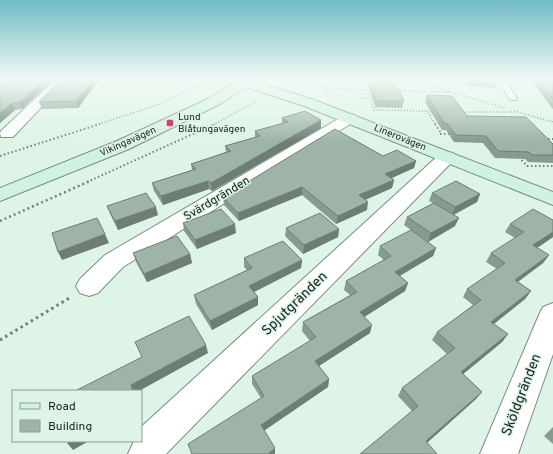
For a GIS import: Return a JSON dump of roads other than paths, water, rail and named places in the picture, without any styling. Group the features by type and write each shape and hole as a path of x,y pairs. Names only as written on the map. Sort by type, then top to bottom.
{"street":[{"path":"7,134 40,100"},
{"name":"Vikingavägen","path":"0,196 123,145 170,124 217,100"},
{"name":"Linerovägen","path":"301,100 350,118 444,141 553,199"},
{"name":"Svärdgränden","path":"89,286 114,261 350,118"},
{"name":"Spjutgränden","path":"147,454 154,440 444,141"},
{"name":"Sköldgränden","path":"499,454 553,314"}],"place":[{"name":"Lund Blåtungavägen","path":"170,123"}]}
